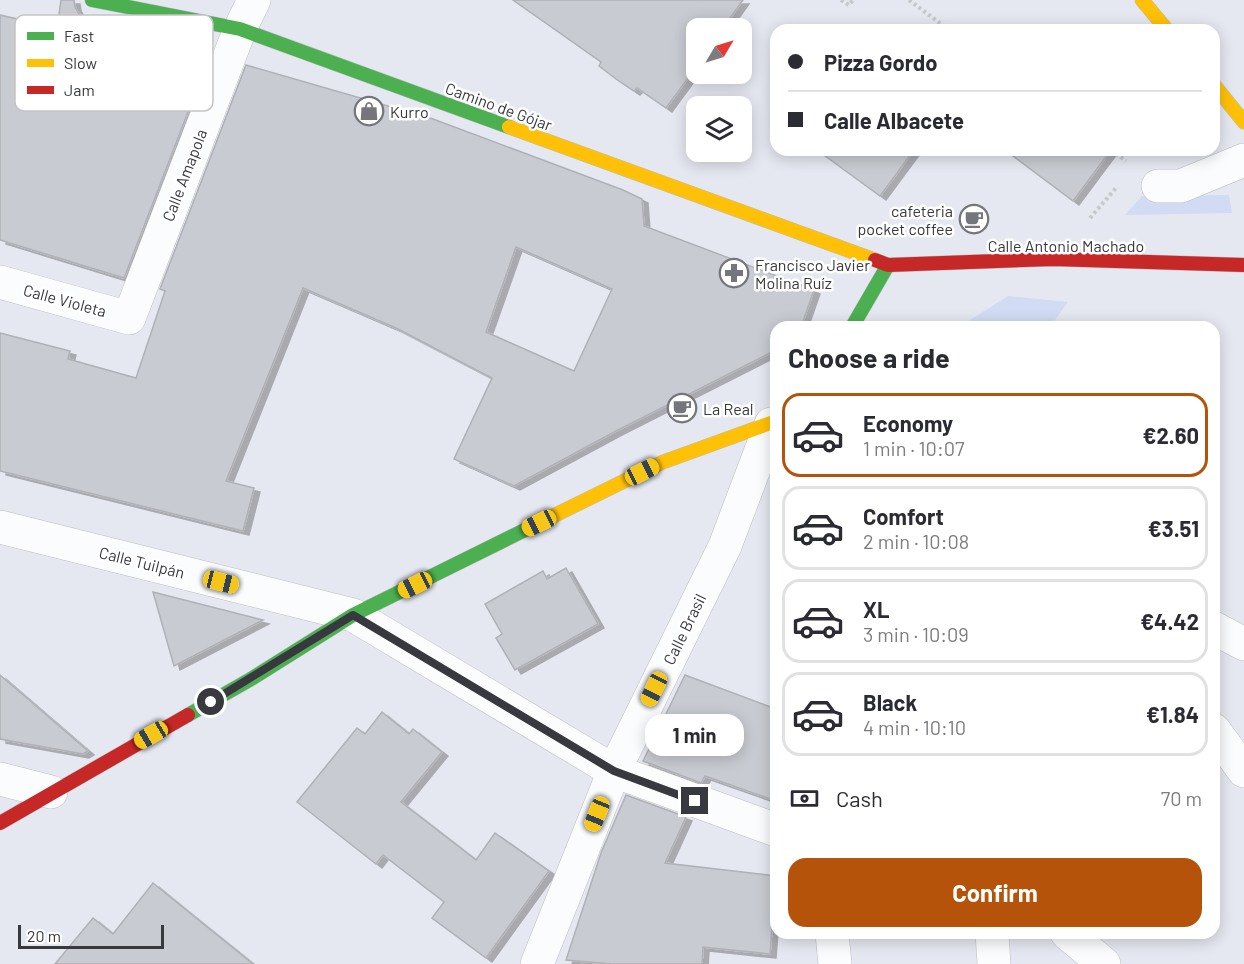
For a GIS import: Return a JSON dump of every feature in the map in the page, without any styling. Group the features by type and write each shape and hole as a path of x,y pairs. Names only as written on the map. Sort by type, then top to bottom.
{"street":[{"name":"Camino de Gójar","path":"92,0 166,15"},
{"name":"Calle Amapola","path":"213,100 254,0"},
{"path":"1142,0 1162,24"},
{"name":"Camino de Gójar","path":"213,25 240,30 888,265"},
{"path":"1220,92 1244,122"},
{"name":"Calle Amapola","path":"129,318 209,111"},
{"path":"1158,186 1181,186 1244,160"},
{"name":"Calle Antonio Machado","path":"888,265 1053,259 1244,265"},
{"path":"855,321 888,265"},
{"name":"Calle Violeta","path":"0,282 129,318"},
{"path":"0,823 251,679 353,615 663,462 770,424"},
{"name":"Calle Brasil","path":"537,964 614,771 725,546 770,431"},
{"name":"Calle Tuilpán","path":"0,527 353,615 614,771 770,828"},
{"path":"1220,631 1244,644"},
{"path":"1220,738 1244,771"},
{"path":"0,779 51,792"},
{"path":"833,939 835,964"},
{"path":"992,939 994,964"},
{"path":"1074,939 1104,964"}],"path":[{"path":"841,0 849,5 853,0"},
{"path":"909,0 941,24"},
{"path":"1053,259 1134,167 1158,186"}],"shaded area":[{"path":"1229,195 1232,213 1125,215 1142,196"},
{"path":"1008,296 1068,302 1054,321 968,321"}],"building":[{"path":"61,0 74,0 75,7 81,15 59,15"},
{"path":"513,0 743,0 730,18 686,18 686,81 666,108 637,88 634,91 616,79 599,66 601,62"},
{"path":"0,15 15,18 15,111 188,111 124,278 0,240"},
{"path":"246,65 433,119 623,190 642,199 644,226 814,290 803,321 770,321 770,353 514,486 454,459 492,378 396,328 303,288 226,481 254,488 243,531 0,471 0,333 70,351 68,359 136,378 165,291 160,289","holes":["516,247 612,289 574,371 486,332"]},
{"path":"825,156 910,156 880,196"},
{"path":"1013,156 1107,156 1073,201"},
{"path":"566,568 598,624 515,670 496,638 502,634 485,604 543,571 547,579"},
{"path":"153,592 263,620 174,666"},
{"path":"0,675 88,751 83,754 0,739"},
{"path":"685,675 770,707 770,799 705,776 701,783 643,761"},
{"path":"382,712 409,734 413,729 442,752 401,802 476,860 495,833 549,871 486,958 432,918 444,902 383,855 376,864 297,802 357,728 365,734"},
{"path":"626,795 686,817 665,863 770,875 770,954 703,947 702,964 612,964 566,960 601,853"},
{"path":"153,883 253,964 55,964 93,918 113,934"}],"traffic: fast":[{"path":"92,0 169,15"},
{"path":"213,24 240,29 509,127"},
{"path":"855,321 888,265"},
{"path":"188,715 251,679 353,615 545,520"}],"traffic: slow":[{"path":"1142,0 1162,24"},
{"path":"1220,92 1244,122"},
{"path":"509,127 875,260"},
{"path":"545,520 663,462 770,423"}],"traffic: jam":[{"path":"875,260 888,265 1053,259 1244,265"},
{"path":"0,823 188,715"}],"place":[{"name":"Kurro","path":"369,111"},
{"name":"cafeteria pocket coffee","path":"974,219"},
{"name":"Francisco Javier Molina Ruíz","path":"734,273"},
{"name":"La Real","path":"682,408"}],"route":[{"path":"211,702 353,615 614,771 695,801"}]}
